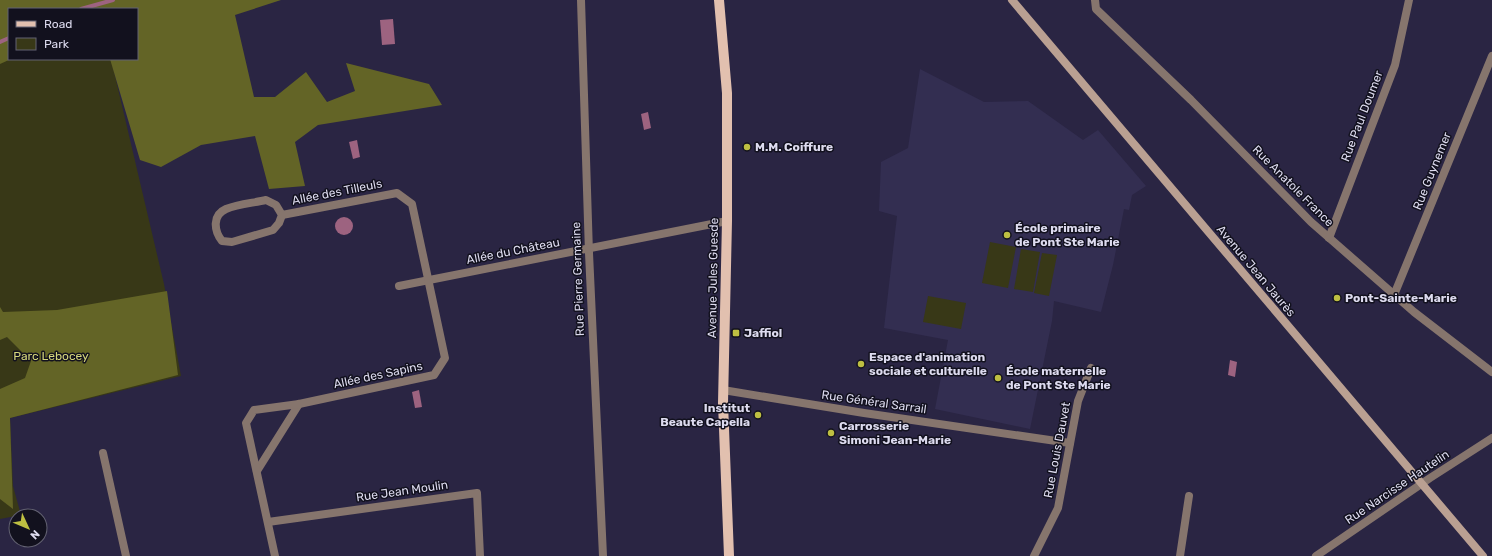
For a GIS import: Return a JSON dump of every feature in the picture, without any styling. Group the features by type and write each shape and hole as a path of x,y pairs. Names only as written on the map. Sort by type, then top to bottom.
{"main road":[{"name":"Avenue Jules Guesde","path":"719,0 727,93 727,221 723,390 729,556"},
{"name":"Avenue Jean Jaurès","path":"1012,0 1483,556"}],"street":[{"name":"Rue Pierre Germaine","path":"581,0 589,248 603,556"},
{"name":"Rue Anatole France","path":"1095,0 1096,9 1191,100 1310,222 1414,312 1492,372"},
{"name":"Rue Paul Doumer","path":"1329,238 1395,65 1409,0"},
{"name":"Rue Guynemer","path":"1394,295 1492,56"},
{"name":"Allée des Tilleuls","path":"282,215 397,193 412,204 429,280"},
{"name":"Allée des Tilleuls","path":"266,200 276,205 282,215 279,223 273,230 232,242 222,241 218,236 215,226 218,216 225,209 266,200"},
{"name":"Allée du Château","path":"398,286 727,221"},
{"name":"Allée des Sapins","path":"257,471 246,423 254,410 299,404 434,375 445,358 429,280"},
{"name":"Rue Louis Dauvet","path":"1034,556 1058,508 1078,401 1091,368"},
{"name":"Rue Général Sarrail","path":"723,390 864,413 1070,443"},
{"path":"275,556 257,471 299,404"},
{"name":"Rue Narcisse Hautelin","path":"1316,556 1492,438"},
{"path":"103,453 126,556"},
{"name":"Rue Jean Moulin","path":"268,522 477,493 480,556"},
{"path":"1180,556 1189,496"}],"shaded area":[{"path":"393,19 395,44 382,45 380,20"},
{"name":"École primaire de Pont Ste Marie","path":"920,69 984,102 1028,101 1083,140 1098,130 1146,186 1132,195 1129,210 1124,209 1113,265 1101,312 1054,301 1052,321 1030,429 935,409 948,340 884,328 897,216 879,211 881,162 908,148"},
{"path":"648,112 651,128 644,130 641,114"},
{"path":"357,140 360,157 353,159 349,142"},
{"path":"344,217 350,220 353,226 350,232 344,235 338,232 335,226 338,220"},
{"path":"1230,360 1237,362 1235,377 1228,375"},
{"path":"419,390 422,407 415,408 412,392"}],"green space":[{"path":"0,0 281,0 235,15 254,97 275,97 306,72 327,102 355,91 346,63 429,84 442,105 318,125 295,142 305,186 269,189 255,136 201,145 161,167 140,160 110,60 138,60 138,8 8,8 9,60 0,64"},
{"path":"0,59 111,60 164,284 181,376 10,418 13,486 19,508 8,508 8,517 0,519"},
{"path":"990,242 1016,247 1008,288 982,283"},
{"path":"1021,249 1040,252 1033,292 1014,289"},
{"path":"1042,253 1057,255 1049,296 1034,293"},
{"name":"Parc Lebocey","path":"167,291 178,375 10,418 13,508 12,508 0,499 0,389 25,378 31,361 7,337 0,340 0,307 3,312 57,310"},
{"path":"928,296 966,303 961,329 923,322"}],"waterway":[{"path":"85,8 113,0"},
{"path":"0,42 8,38"}],"place":[{"name":"M.M. Coiffure","path":"747,147"},
{"name":"École primaire de Pont Ste Marie","path":"1007,235"},
{"name":"Pont-Sainte-Marie","path":"1337,298"},
{"name":"Jaffiol","path":"736,333"},
{"name":"Espace d'animation sociale et culturelle","path":"861,364"},
{"name":"École maternelle de Pont Ste Marie","path":"998,378"},
{"name":"Institut Beaute Capella","path":"758,415"},
{"name":"Carrosserie Simoni Jean-Marie","path":"831,433"}]}
